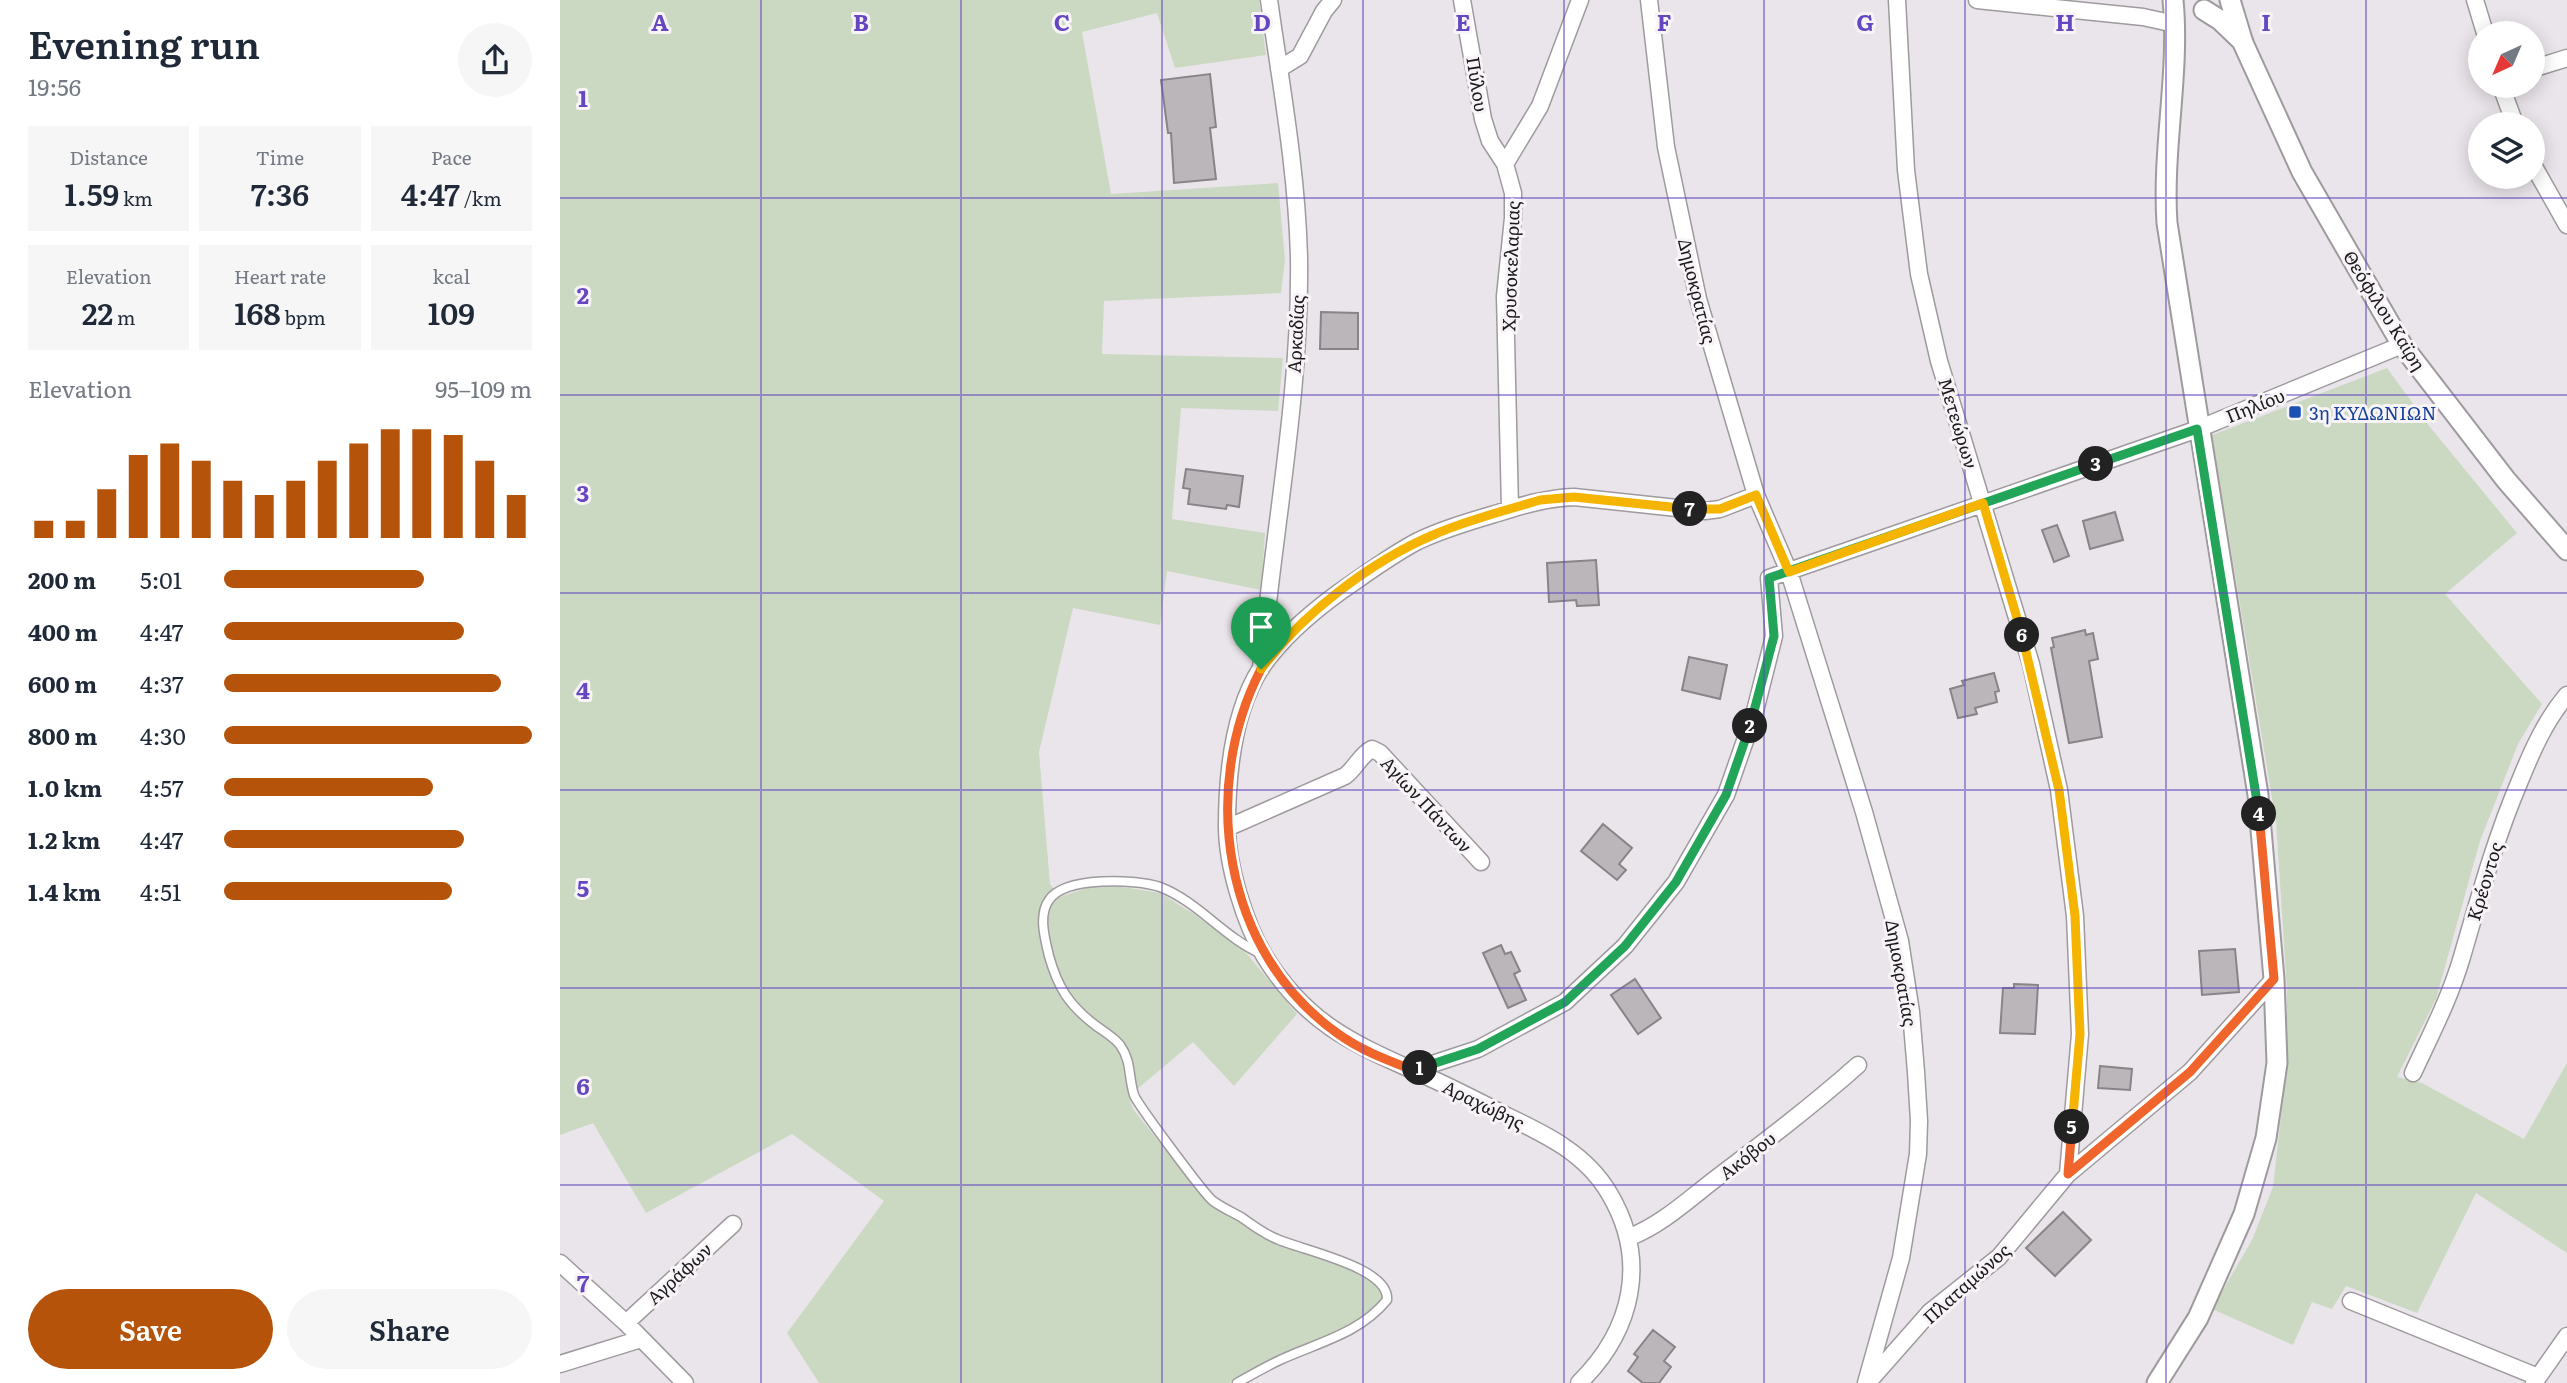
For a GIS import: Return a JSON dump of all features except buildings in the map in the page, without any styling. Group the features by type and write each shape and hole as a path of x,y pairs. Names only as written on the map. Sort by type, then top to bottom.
{"street":[{"name":"Αρκαδίας","path":"1261,669 1292,409 1299,261 1294,190 1269,0"},
{"path":"1279,69 1300,56 1324,11 1333,0"},
{"name":"Πύλου","path":"1462,0 1483,119 1490,141 1505,164"},
{"path":"1505,164 1540,106 1580,0"},
{"name":"Δημοκρατίας","path":"1649,0 1666,147 1695,286 1734,425 1756,495 1789,572 1864,812 1900,941 1911,1012 1919,1121 1915,1177 1896,1276 1867,1383"},
{"name":"Μετεώρων","path":"1897,0 1906,170 1919,274 1939,361 2031,664 2059,790 2072,891 2080,1034 2068,1174"},
{"path":"1977,0 2143,17 2174,31"},
{"path":"2157,1383 2198,1318 2244,1214 2266,1138 2277,1063 2274,979 2258,795 2197,429 2168,235 2165,200 2175,0"},
{"name":"Θεόφιλου Καϊρη","path":"2175,0 2187,8 2206,7 2243,43"},
{"name":"Θεόφιλου Καϊρη","path":"2230,0 2243,43 2302,172 2402,345 2506,480 2567,550"},
{"path":"2475,0 2481,21"},
{"path":"2174,31 2185,19 2206,7"},
{"path":"2545,65 2567,58"},
{"name":"Χρυσοκελαριας","path":"1505,164 1511,183 1513,206 1505,305 1510,509"},
{"path":"2545,186 2567,225"},
{"name":"Πηλίου","path":"1789,572 2197,429 2402,345"},
{"name":"Αραχώβης","path":"1580,1383 1601,1360 1623,1319 1630,1293 1633,1266 1630,1237 1610,1195 1587,1164 1571,1151 1546,1135 1413,1070 1367,1051 1337,1033 1299,1000 1280,979 1263,954 1236,883 1227,828 1231,763 1237,732 1250,689 1261,669 1308,618 1385,561 1435,534 1540,500 1574,497 1705,511 1720,509 1756,495"},
{"path":"1413,1070 1478,1049 1565,1002 1625,946 1676,882 1726,795 1754,715 1774,636 1769,578 1789,572"},
{"name":"Κρέοντος","path":"2413,1073 2458,969 2482,882 2506,813 2538,737 2567,695"},
{"name":"Αγίων Πάντων","path":"1227,828 1345,776 1372,750 1380,753 1481,862"},
{"name":"Πλαταμώνος","path":"1867,1383 1930,1312 1999,1257 2068,1174 2190,1072 2274,979"},
{"name":"Ακόβου","path":"1630,1237 1670,1214 1816,1102 1858,1065"},
{"name":"Αγράφων","path":"626,1323 733,1224"},
{"path":"560,1263 626,1323 685,1383"},
{"path":"2351,1301 2536,1380 2567,1336"},
{"path":"560,1364 641,1339"}],"lane":[{"path":"1237,1383 1280,1360 1350,1331 1387,1300 1385,1287 1371,1274 1276,1239 1212,1200 1135,1097 1129,1062 1118,1042 1079,1013 1066,997 1054,972 1043,929 1047,902 1055,892 1066,887 1096,881 1159,887 1191,904 1243,946 1263,954"}],"green space":[{"path":"560,0 1259,0 1266,55 1175,68 1157,13 1082,32 1111,194 1278,183 1285,260 1281,293 1104,301 1102,354 1283,358 1278,411 1181,408 1172,519 1265,533 1261,590 1167,571 1160,625 1073,608 1039,752 1050,884 1060,897 1090,887 1116,886 1160,893 1194,914 1247,954 1297,1014 1234,1086 1193,1042 1129,1096 1133,1109 1208,1203 1276,1242 1365,1275 1377,1283 1385,1297 1378,1306 1347,1329 1279,1356 1229,1383 819,1383 787,1333 884,1201 792,1134 646,1213 593,1123 560,1135"},
{"path":"2387,368 2430,427 2517,533 2445,594 2542,704 2518,744 2480,841 2436,999 2397,1077 2422,1083 2524,1139 2567,1063 2567,1253 2476,1193 2417,1313 2346,1286 2332,1309 2312,1302 2293,1345 2212,1309 2252,1240 2273,1187 2285,1081 2287,989 2276,822 2212,435"}],"place":[{"name":"3η ΚΥΔΩΝΙΩΝ","path":"2295,412"}],"route":[{"path":"1261,669 1250,689 1231,763 1227,828 1236,883 1245,911 1263,954 1280,979 1318,1018 1367,1051 1413,1070 1478,1049 1565,1002 1625,946 1676,882 1726,795 1754,715 1774,636 1769,578 1789,572 1983,503 2197,429 2258,795 2274,979 2190,1072 2068,1174 2080,1034 2075,916 2059,790 2031,664 1983,503 1886,537 1789,572 1756,495 1720,509 1705,511 1574,497 1540,500 1444,530 1415,542 1325,603 1290,635 1261,669"}]}
